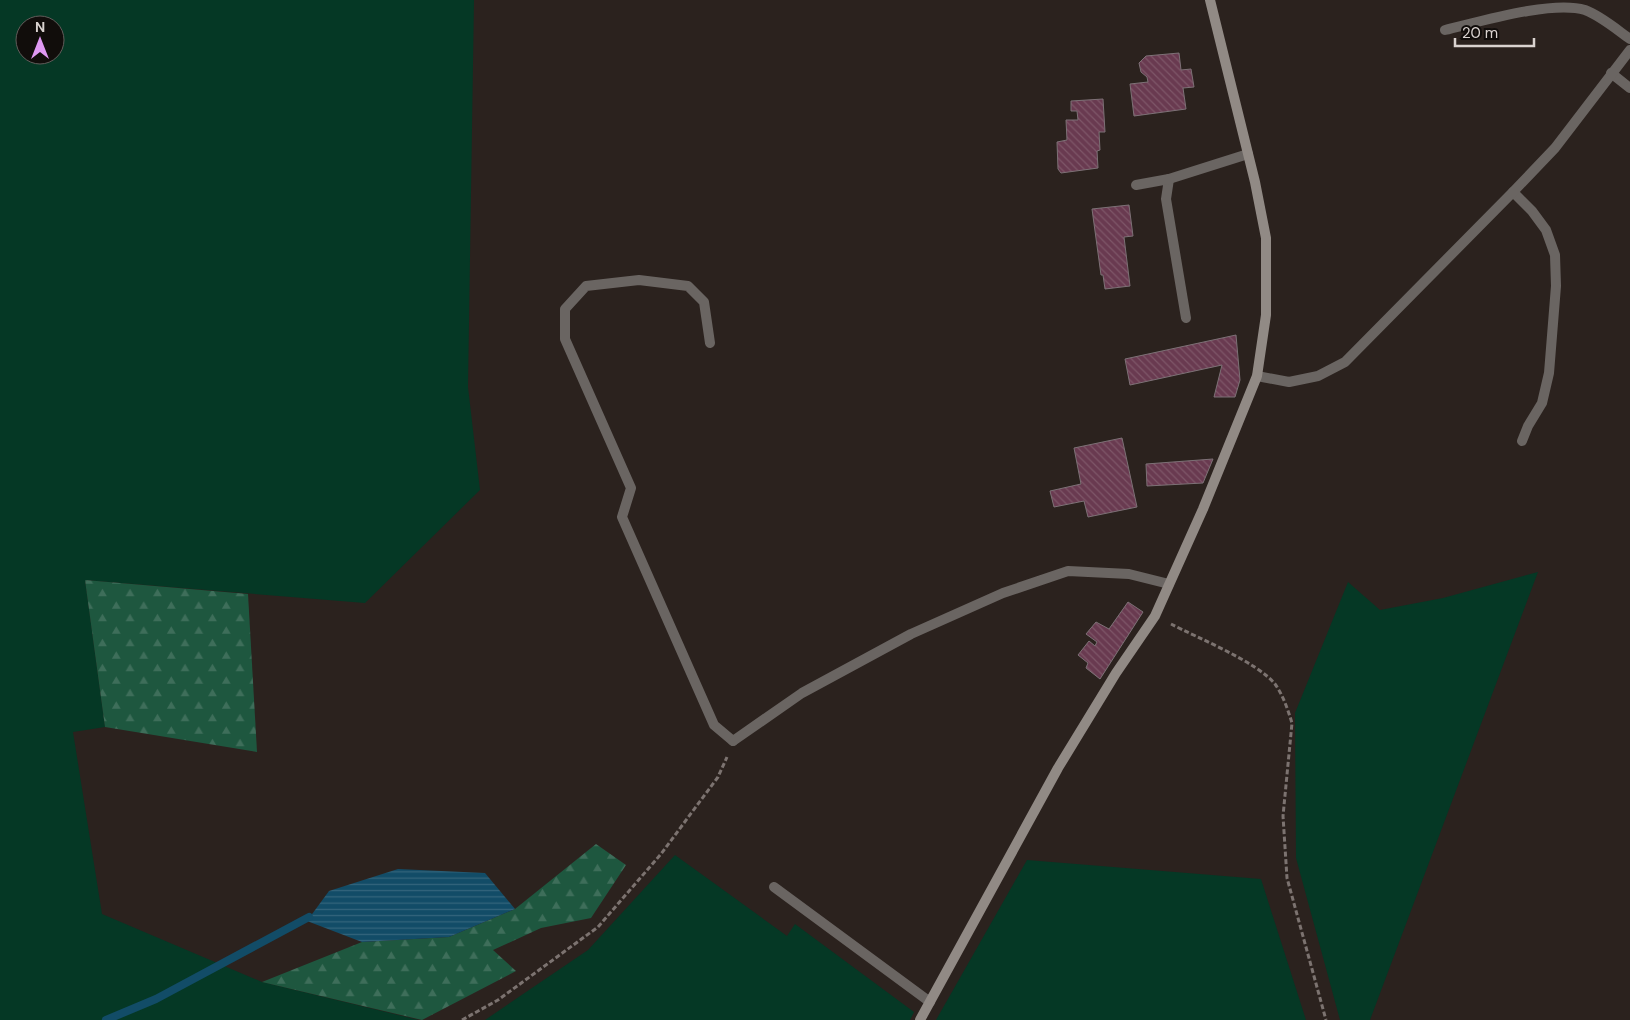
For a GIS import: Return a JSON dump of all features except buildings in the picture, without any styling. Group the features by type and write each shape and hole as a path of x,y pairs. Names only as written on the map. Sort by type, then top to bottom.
{"street":[{"path":"920,1020 1058,768 1116,673 1155,616 1203,509 1257,376 1266,315 1266,238 1248,154 1210,0"},
{"path":"1445,30 1526,11 1560,8 1584,10 1603,19 1630,39"},
{"path":"1257,376 1289,382 1318,376 1344,362 1555,148 1630,50"},
{"path":"1611,74 1630,88"},
{"path":"1136,185 1170,179 1248,154"},
{"path":"1170,179 1166,199 1186,318"},
{"path":"1513,192 1532,210 1546,230 1555,255 1555,304 1549,373 1542,403 1528,426 1522,441"},
{"path":"710,343 704,302 688,286 639,280 586,286 565,309 566,339 631,488 622,517 714,725 733,741 802,693 911,634 1003,592 1068,571 1128,574 1169,584"},
{"path":"774,887 930,1002"}],"path":[{"path":"1155,616 1254,666 1274,684 1288,708 1292,723 1283,816 1286,878 1326,1020"},
{"path":"462,1020 498,1000 598,926 660,854 718,777 733,741"}],"green space":[{"path":"0,0 474,0 468,387 480,490 365,603 85,580 105,727 73,732 102,914 262,982 419,1020 0,1020"},
{"path":"1538,572 1370,1020 1340,1020 1296,858 1295,713 1348,582 1380,610 1443,598"},
{"path":"85,580 248,594 257,752 105,727"},
{"path":"596,844 626,865 591,918 541,928 493,950 516,971 422,1020 262,982 362,942 449,937 515,909"},
{"path":"675,855 787,936 795,924 914,1012 910,1020 485,1020 588,950"},
{"path":"1027,860 1261,879 1306,1020 936,1020"}],"water":[{"path":"398,869 485,873 515,909 449,937 362,942 307,921 329,891"}],"waterway":[{"path":"106,1020 156,999 309,917"}]}
